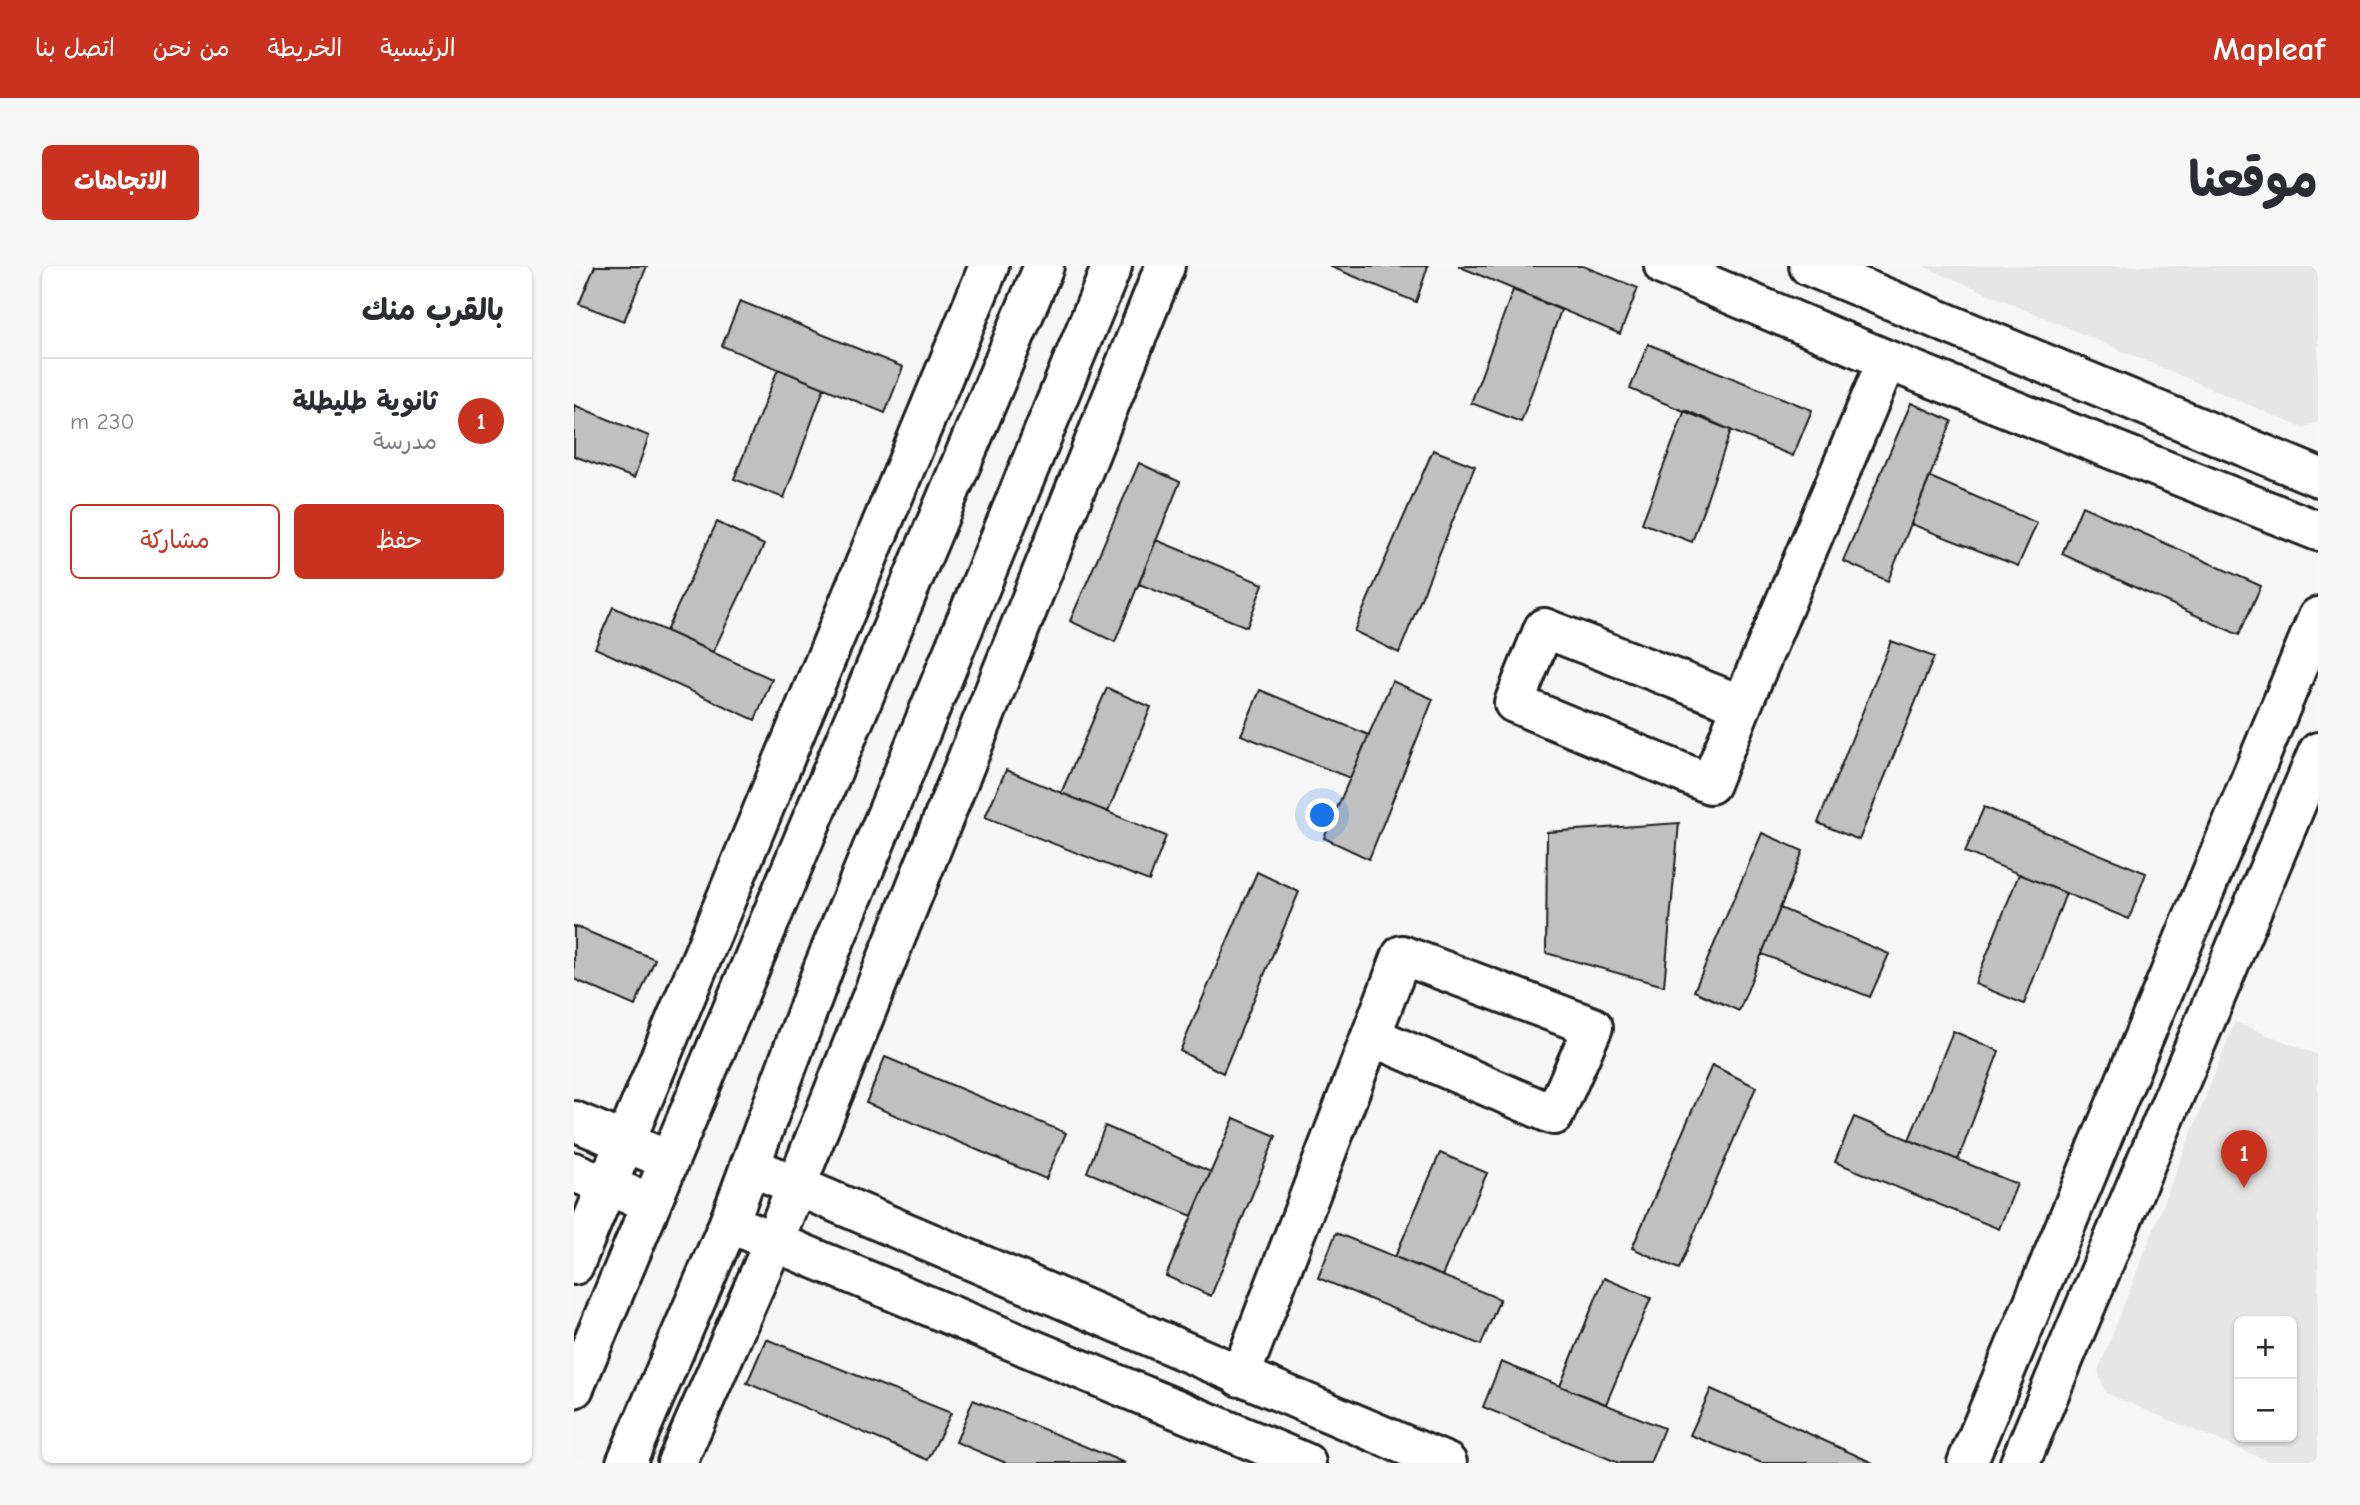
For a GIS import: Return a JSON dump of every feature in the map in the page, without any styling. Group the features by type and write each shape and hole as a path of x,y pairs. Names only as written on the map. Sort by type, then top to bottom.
{"main road":[{"path":"574,1265 590,1179 626,1143 989,266"},
{"path":"574,1388 1044,266"},
{"path":"626,1463 729,1223 822,969 1111,266"},
{"path":"677,1463 774,1241 1165,266"},
{"path":"1664,266 1887,360 2318,531"},
{"path":"1809,266 2318,477"},
{"path":"1742,705 1544,628 1514,703 1710,784 1887,360"},
{"path":"1967,1463 2318,617"},
{"path":"2020,1463 2318,752"},
{"path":"1240,1377 1402,955 1593,1027 1554,1115 1371,1037"},
{"path":"574,1121 669,1161"},
{"path":"750,1166 1447,1463"},
{"path":"590,1179 651,1204"},
{"path":"729,1223 1306,1463"}],"shaded area":[{"path":"1923,266 2318,266 2318,422 2303,428"},
{"path":"2235,1022 2318,1055 2318,1463 2273,1463 2105,1393 2098,1371"}],"building":[{"path":"595,266 647,266 624,321 579,304"},
{"path":"1329,266 1428,266 1416,302"},
{"path":"1458,266 1583,266 1638,288 1620,334"},
{"path":"1513,290 1561,310 1521,422 1471,403"},
{"path":"740,301 903,367 885,413 722,346"},
{"path":"1648,344 1812,410 1793,456 1630,389"},
{"path":"778,369 824,388 784,498 734,479"},
{"path":"1911,403 1952,421 1888,581 1843,561"},
{"path":"574,405 649,436 634,478 574,456"},
{"path":"1685,410 1731,430 1692,542 1642,523"},
{"path":"1433,450 1475,466 1399,653 1354,631"},
{"path":"1139,463 1180,482 1115,642 1070,621"},
{"path":"1930,477 2037,523 2018,566 1911,524"},
{"path":"2082,506 2261,586 2239,635 2062,554"},
{"path":"717,522 764,545 713,652 666,631"},
{"path":"1156,540 1263,584 1247,627 1139,584"},
{"path":"613,607 772,679 755,720 595,648"},
{"path":"1891,641 1934,657 1859,840 1818,823"},
{"path":"1392,681 1433,699 1369,859 1324,838"},
{"path":"1107,688 1151,707 1108,812 1061,793"},
{"path":"1260,690 1369,735 1350,778 1241,735"},
{"path":"1006,770 1166,836 1149,881 985,817"},
{"path":"1984,807 2146,873 2129,919 1965,852"},
{"path":"1679,823 1664,986 1546,953 1547,832"},
{"path":"1762,833 1803,851 1739,1011 1694,991"},
{"path":"1257,872 1299,892 1223,1073 1180,1051"},
{"path":"2019,874 2066,893 2024,1004 1975,984"},
{"path":"1780,908 1889,954 1870,997 1762,954"},
{"path":"574,926 655,959 635,1006 574,979"},
{"path":"1953,1031 1999,1051 1958,1160 1909,1140"},
{"path":"885,1057 1066,1133 1046,1179 866,1103"},
{"path":"1712,1065 1756,1087 1679,1269 1632,1248"},
{"path":"1854,1117 2017,1184 1999,1229 1835,1162"},
{"path":"1234,1118 1276,1136 1211,1296 1166,1276"},
{"path":"1105,1126 1211,1172 1192,1216 1087,1172"},
{"path":"1440,1153 1487,1173 1442,1276 1395,1257"},
{"path":"1336,1233 1500,1299 1481,1345 1318,1278"},
{"path":"1604,1278 1651,1298 1606,1404 1560,1386"},
{"path":"766,1339 951,1413 928,1460 747,1383"},
{"path":"1501,1362 1664,1428 1650,1463 1619,1463 1483,1407"},
{"path":"1711,1389 1873,1463 1762,1463 1690,1435"},
{"path":"973,1400 1125,1463 1006,1463 956,1442"}],"place":[{"name":"ثانوية طليطلة","path":"2244,1188"}]}
